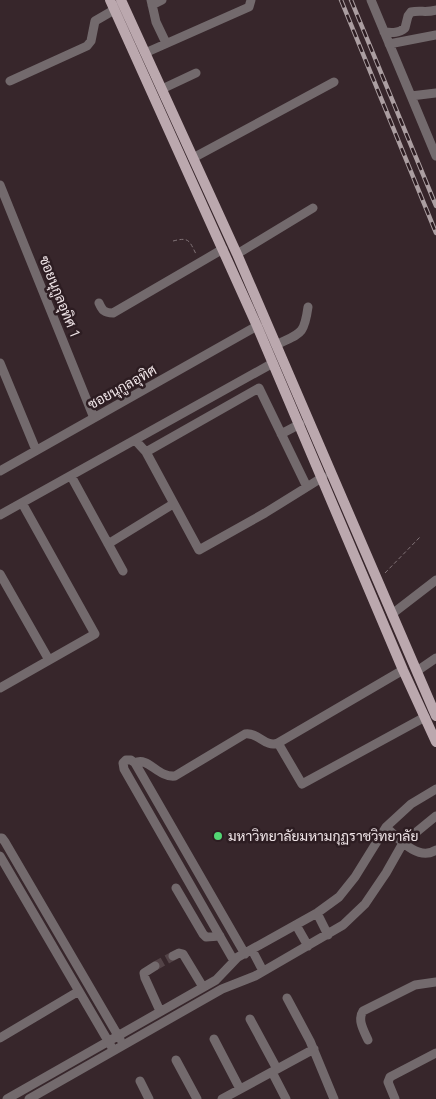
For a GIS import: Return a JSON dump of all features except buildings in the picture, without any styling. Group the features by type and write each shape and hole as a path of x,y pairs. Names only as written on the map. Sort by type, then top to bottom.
{"main road":[{"path":"110,0 114,10 162,89 276,344 277,361 300,424 403,670 436,742"},
{"path":"121,0 257,326 277,361 377,580 436,716"}],"street":[{"path":"162,0 152,2 156,22 166,43"},
{"path":"144,58 166,43 249,7 251,0"},
{"path":"371,0 436,156"},
{"path":"10,81 87,46 91,41 95,21 114,10"},
{"path":"384,32 394,33 406,28 408,16 411,12 430,12 436,10"},
{"path":"389,44 436,35"},
{"path":"162,89 196,72"},
{"path":"193,158 334,82"},
{"path":"411,96 436,92"},
{"name":"ซอยนุกูลอุทิศ 1","path":"0,185 94,418"},
{"path":"236,254 313,208"},
{"path":"99,303 102,310 107,313 113,313 223,248"},
{"path":"276,344 303,330 306,324 308,307"},
{"name":"ซอยนุกูลอุทิศ","path":"0,470 257,326"},
{"path":"0,515 277,361"},
{"path":"0,363 36,450"},
{"path":"146,452 259,388 307,487"},
{"path":"222,391 229,405"},
{"path":"281,434 300,424"},
{"path":"135,440 146,452 199,550 323,477"},
{"path":"71,476 123,571"},
{"path":"0,687 95,634 22,503"},
{"path":"108,544 174,504"},
{"path":"0,574 48,660"},
{"path":"392,614 436,580"},
{"path":"416,671 436,658"},
{"path":"135,763 141,761 163,775 176,776 245,734 254,734 267,744 272,745 403,670"},
{"path":"278,742 302,784 425,717"},
{"path":"234,961 124,769 126,760 131,760 135,763 249,952 263,971"},
{"path":"7,1099 203,988 216,980 234,961 329,906 347,889 386,827 411,804 436,789"},
{"path":"29,1099 222,989 263,971 343,925 365,904 386,873 403,842 436,816"},
{"path":"386,827 403,842 422,853 430,854 436,850"},
{"path":"0,838 5,842 123,1046"},
{"path":"0,856 114,1051"},
{"path":"176,888 203,934 206,937 220,936"},
{"path":"317,913 328,935"},
{"path":"296,925 308,946"},
{"path":"174,956 179,953 183,954 203,988"},
{"path":"155,966 144,973 160,1011"},
{"path":"368,1040 360,1021 360,1014 363,1011 415,985 436,982"},
{"path":"0,1038 79,991"},
{"path":"287,998 314,1049 334,1099"},
{"path":"250,1019 286,1099"},
{"path":"214,1039 238,1093"},
{"path":"222,1099 238,1093 274,1070 314,1049"},
{"path":"395,1099 388,1082 390,1077 436,1053"},
{"path":"176,1060 197,1099"},
{"path":"140,1081 149,1099"},
{"path":"0,1095 2,1099"}],"path":[{"path":"173,241 184,239 189,241 200,262"},
{"path":"377,580 420,537"}],"tunnel":[{"path":"155,966 173,956"}],"railway":[{"path":"341,0 436,233"},
{"path":"351,0 436,206"}],"place":[{"name":"มหาวิทยาลัยมหามกุฏราชวิทยาลัย","path":"218,836"}]}
